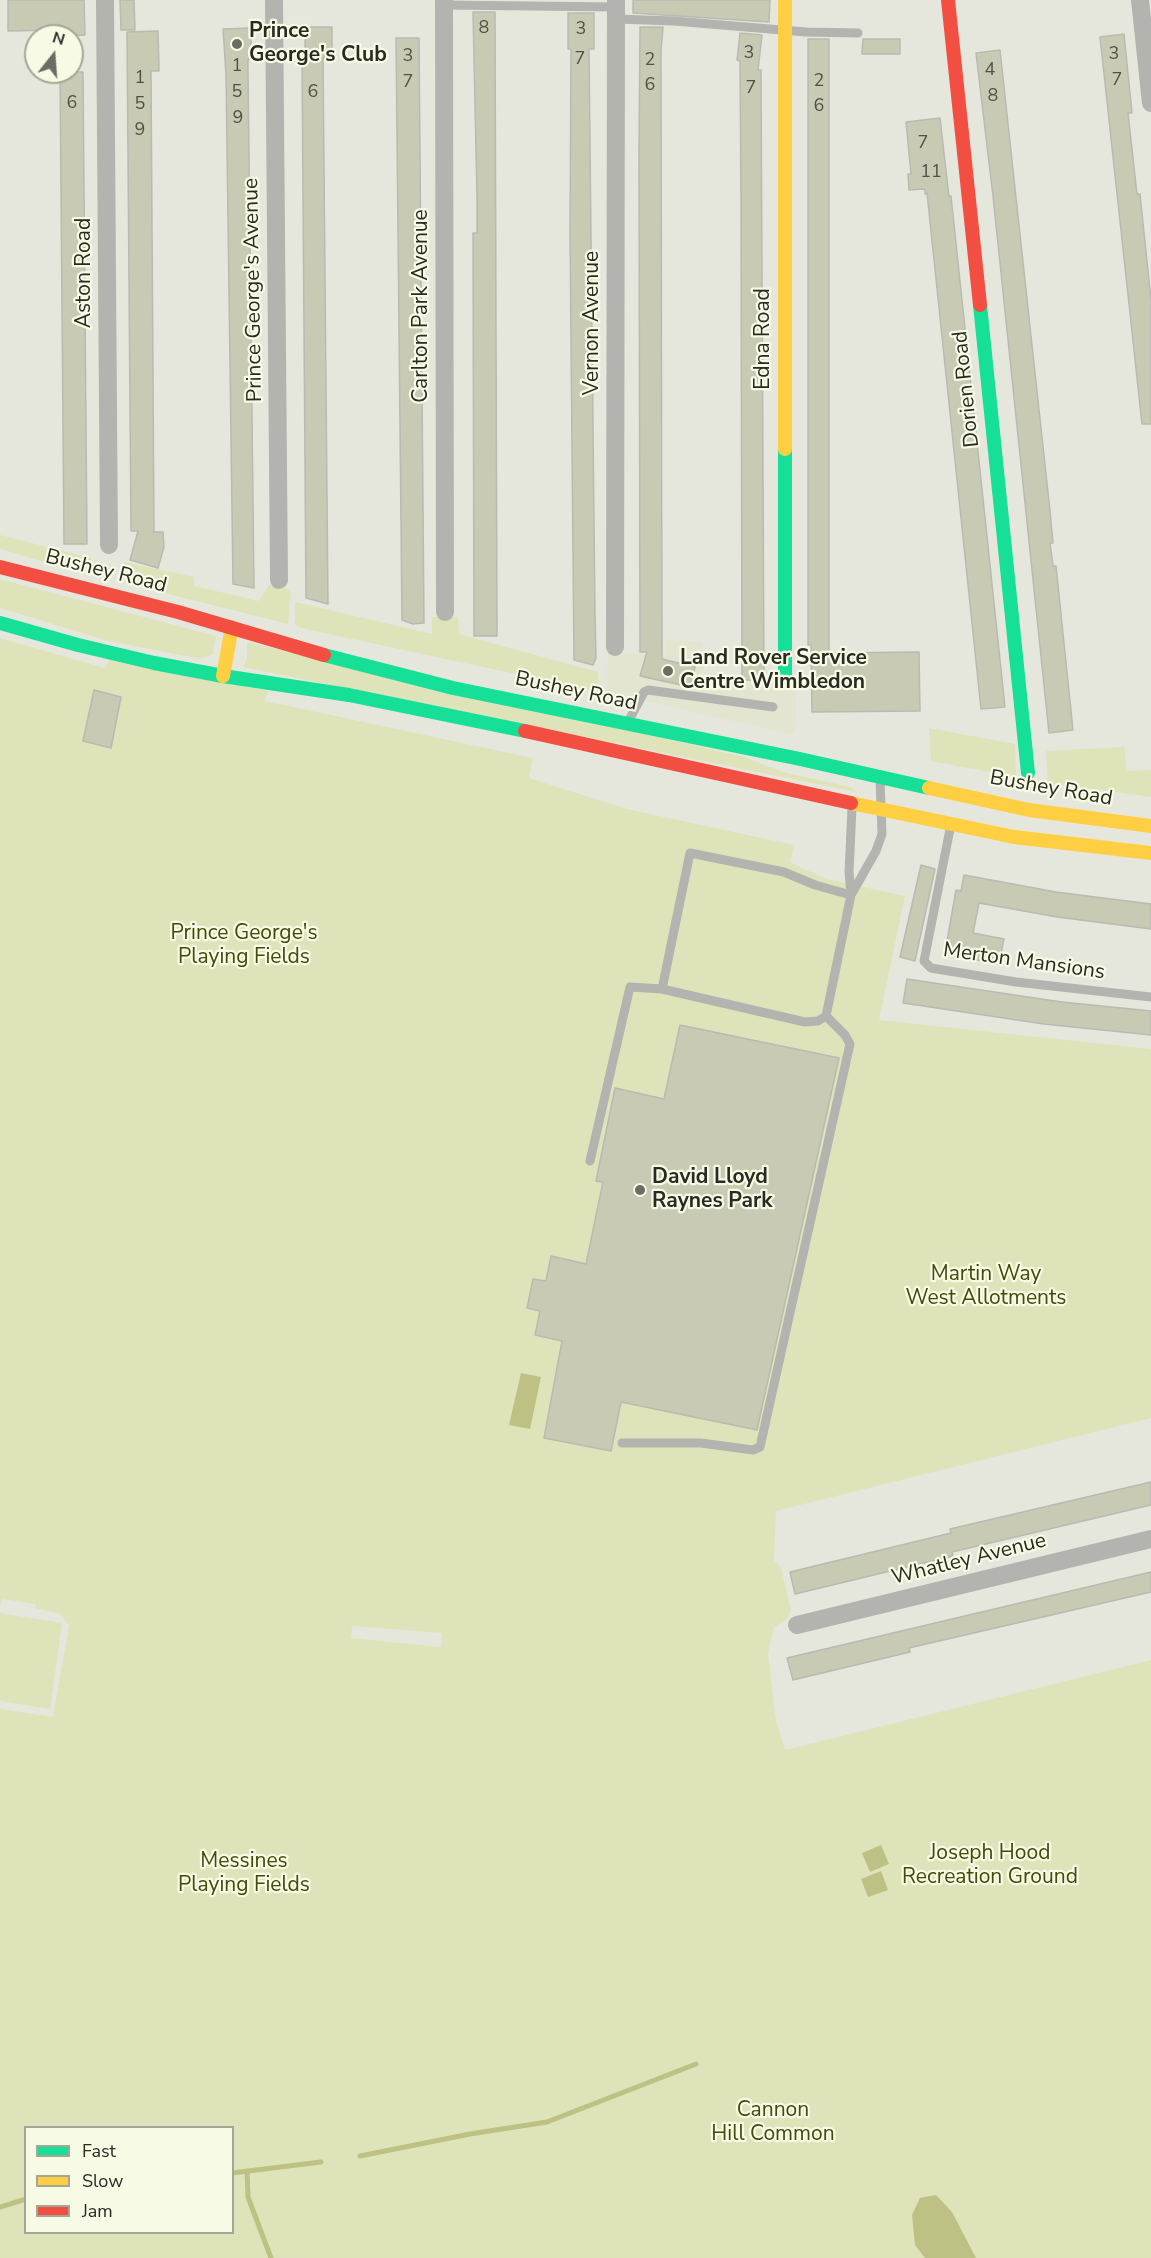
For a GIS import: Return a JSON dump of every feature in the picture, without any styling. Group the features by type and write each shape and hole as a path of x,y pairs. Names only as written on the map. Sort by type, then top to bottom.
{"main road":[{"name":"Edna Road","path":"785,0 785,678"},
{"name":"Dorien Road","path":"948,0 1029,773"},
{"name":"Bushey Road","path":"0,567 232,627 342,660 442,685 880,776 1029,810 1151,826"},
{"path":"0,622 78,645 224,676 349,695 448,714 951,825 1014,837 1151,853"},
{"path":"224,676 232,627"}],"street":[{"name":"Aston Road","path":"105,0 109,545"},
{"name":"Prince George's Avenue","path":"274,0 279,580"},
{"path":"1140,0 1151,103"},
{"name":"Carlton Park Avenue","path":"444,3 445,612"},
{"name":"Vernon Avenue","path":"615,647 616,9"},
{"name":"Whatley Avenue","path":"797,1625 1151,1539"}],"lane":[{"path":"444,3 616,9 674,21 785,31 858,33"},
{"path":"627,724 644,692 648,690 773,707"},
{"path":"851,895 876,851 882,834 880,776"},
{"path":"590,1161 630,987 662,990 782,1019 805,1022 818,1021 826,1016 851,895 849,872 852,804"},
{"name":"Merton Mansions","path":"951,825 924,961 931,968 1016,982 1151,997"},
{"path":"662,990 690,853 784,872 815,885 851,895"},
{"path":"622,1443 701,1443 753,1450 760,1447 850,1044 845,1035 826,1016"}],"shaded area":[{"name":"Land Rover Service Centre Wimbledon","path":"667,640 702,642 703,677 736,684 771,685 774,682 796,680 794,735 606,692 608,651 664,654"},
{"path":"521,1373 541,1377 530,1429 509,1425"},
{"path":"881,1845 889,1864 870,1872 862,1853"},
{"path":"881,1871 888,1890 868,1897 861,1879"},
{"path":"936,2195 952,2212 976,2258 925,2258 915,2245 912,2215 920,2198"}],"green space":[{"path":"0,535 91,558 91,562 85,570 80,572 0,549"},
{"path":"124,562 194,577 194,586 259,601 269,585 288,589 291,594 288,624 144,588 130,579 125,571"},
{"path":"0,579 216,636 213,654 201,659 108,641 0,608"},
{"path":"295,602 432,634 432,617 458,617 459,634 598,672 599,692 301,628 295,625"},
{"path":"0,638 105,668 110,659 268,691 265,701 533,758 529,778 627,809 794,845 790,862 826,879 905,896 879,1020 1151,1049 1151,1418 776,1511 774,1560 781,1568 791,1610 787,1619 774,1627 768,1653 776,1721 785,1750 1151,1660 1151,2258 0,2258 0,1709 53,1717 69,1625 60,1614 35,1608 36,1604 2,1599 2,1604 0,1604","holes":["352,1626 442,1633 441,1647 351,1638"]},
{"path":"247,642 744,757 783,772 850,787 856,792 243,667 247,659"},
{"path":"929,728 1015,744 1016,777 931,761"},
{"path":"1124,747 1127,771 1151,770 1151,797 1048,783 1046,751"},
{"path":"0,1613 62,1623 50,1709 0,1701"}],"building":[{"path":"8,0 84,0 85,35 84,24 24,24 24,31 8,31"},
{"path":"120,0 134,0 135,30 121,30"},
{"path":"633,0 770,0 769,22 633,13"},
{"path":"473,12 495,12 497,636 474,636 473,233 477,233 477,197"},
{"path":"568,13 594,13 594,49 589,49 596,658 593,665 574,660 570,233 571,49 568,49"},
{"path":"305,27 332,27 332,58 323,58 328,604 306,598 302,60 305,60"},
{"path":"640,27 663,27 661,51 662,659 695,667 690,687 640,676 647,652 640,652"},
{"path":"251,28 251,59 248,59 248,73 254,588 233,584 226,74 223,29"},
{"path":"158,31 159,71 151,71 154,532 163,532 164,547 158,568 130,560 138,531 131,531 127,32"},
{"path":"740,33 762,35 758,70 761,70 764,680 742,680 740,61 737,60"},
{"path":"1124,34 1132,113 1128,113 1137,194 1140,194 1151,300 1151,424 1142,424 1100,37"},
{"path":"396,38 419,38 424,623 413,624 402,620"},
{"path":"808,39 829,39 829,653 919,652 920,711 812,712 811,645 808,645"},
{"path":"863,39 900,39 900,54 862,54"},
{"path":"1000,50 1050,511 1053,543 1050,543 1053,566 1056,566 1073,730 1049,733 976,53"},
{"path":"60,84 83,84 87,544 64,544"},
{"path":"940,118 949,197 951,196 1005,707 981,709 927,193 925,194 925,189 909,190 908,174 911,174 906,122"},
{"path":"94,690 121,697 111,748 83,741"},
{"path":"921,865 935,869 915,961 900,957"},
{"path":"964,875 1056,892 1151,904 1151,929 1057,917 979,903 973,933 1004,939 999,964 949,955 951,942 947,941 956,890 961,891"},
{"path":"907,979 1062,1002 1151,1011 1151,1035 1044,1024 903,1003"},
{"path":"680,1025 839,1058 757,1430 621,1402 611,1451 544,1438 562,1341 535,1335 540,1311 527,1308 533,1279 546,1281 551,1256 586,1264 603,1182 596,1181 615,1088 664,1099"},
{"path":"1151,1482 1151,1505 952,1552 953,1556 795,1594 790,1572 951,1533 950,1529"},
{"path":"1151,1572 1151,1592 909,1648 910,1652 793,1680 787,1658"}],"waterway":[{"path":"360,2156 470,2134 547,2122 696,2064"},
{"path":"234,2173 321,2162"},
{"path":"247,2171 248,2197 271,2258"},
{"path":"0,2207 24,2200"}],"traffic: fast":[{"path":"980,305 1028,773"},
{"path":"785,449 785,678"},
{"path":"0,623 154,663 349,695 525,731"},
{"path":"324,655 453,688 800,759 929,788"}],"traffic: slow":[{"path":"785,0 785,449"},
{"path":"223,676 232,627"},
{"path":"929,788 1029,810 1151,826"},
{"path":"851,803 1014,837 1151,853"}],"traffic: jam":[{"path":"948,0 980,305"},
{"path":"0,567 178,612 324,655"},
{"path":"525,731 851,803"}],"place":[{"name":"Prince George's Club","path":"237,44"},
{"name":"Land Rover Service Centre Wimbledon","path":"668,671"},
{"name":"David Lloyd Raynes Park","path":"640,1190"}],"park label":[{"name":"Prince George's Playing Fields","path":"244,946"},
{"name":"Martin Way West Allotments","path":"986,1287"},
{"name":"Joseph Hood Recreation Ground","path":"990,1866"},
{"name":"Messines Playing Fields","path":"244,1874"},
{"name":"Cannon Hill Common","path":"773,2123"}]}
